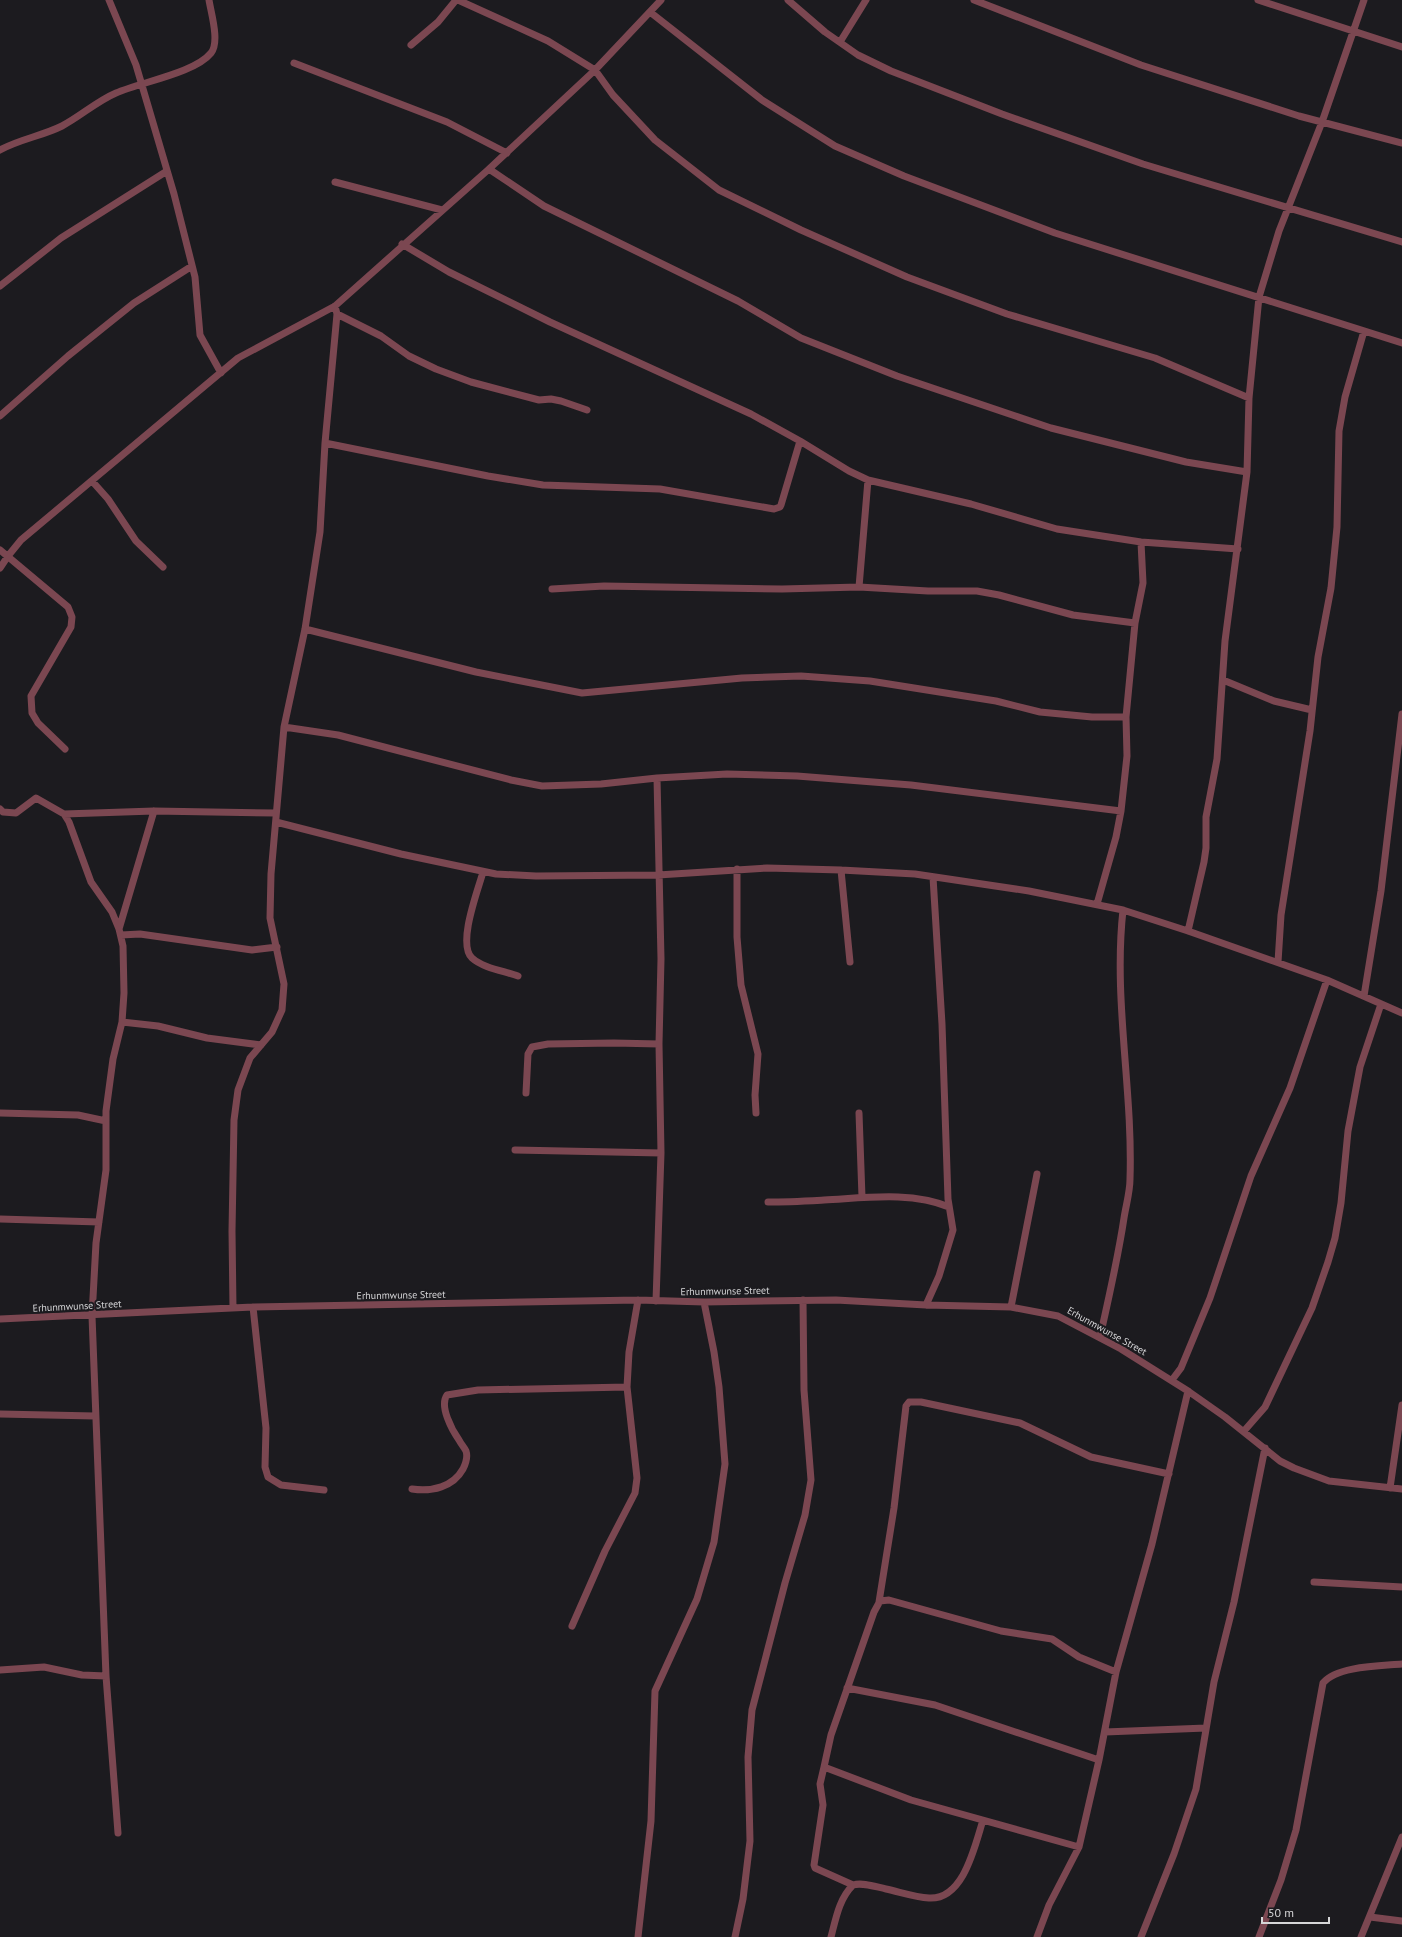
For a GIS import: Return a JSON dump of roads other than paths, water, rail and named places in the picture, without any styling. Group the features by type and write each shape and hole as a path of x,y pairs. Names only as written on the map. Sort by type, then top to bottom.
{"street":[{"path":"109,0 136,65 167,171 195,277 200,335 221,373"},
{"path":"0,150 11,144 62,126 117,92 188,68 204,60 212,52 215,31 209,0"},
{"path":"411,46 438,22 457,0 548,41 595,70 613,95 655,140 719,190 801,230 907,277 1007,314 1155,358 1249,398"},
{"path":"788,0 825,32 858,55 891,70 1002,114 1143,164 1402,242"},
{"path":"840,42 866,0"},
{"path":"974,0 1141,65 1322,122 1402,143"},
{"path":"1258,0 1402,47"},
{"path":"1188,931 1206,848 1206,817 1217,759 1225,641 1247,472 1249,398 1259,297 1287,208 1322,122 1352,31 1364,0"},
{"path":"0,568 21,540 238,358 335,306 402,244 489,169 595,70 659,1"},
{"path":"650,12 762,100 835,146 904,176 1055,233 1402,343"},
{"path":"294,62 447,122 507,152"},
{"path":"489,169 544,206 738,301 801,338 897,376 1051,428 1186,462 1247,472"},
{"path":"0,286 60,238 167,171"},
{"path":"335,182 442,210"},
{"path":"402,244 449,272 550,322 752,414 800,441 849,472 868,480 971,504 1057,529 1141,542 1238,550"},
{"path":"0,416 68,356 134,303 192,266"},
{"path":"233,1308 232,1231 234,1120 238,1090 250,1058 272,1032 282,1010 284,984 270,918 271,874 284,727 306,629 320,532 324,443 336,314 335,306"},
{"path":"336,314 382,336 409,356 436,369 471,382 539,400 561,400 587,410"},
{"path":"1278,962 1282,916 1299,807 1318,657 1331,588 1337,527 1339,431 1345,397 1364,331"},
{"path":"324,443 488,476 543,485 660,489 774,509 780,507 781,505 800,441"},
{"path":"859,587 868,480"},
{"path":"92,481 108,499 136,541 163,567"},
{"path":"1097,904 1116,837 1121,811 1127,756 1126,717 1135,624 1143,583 1141,542"},
{"path":"0,550 68,607 72,617 71,626 31,696 32,713 38,723 65,749"},
{"path":"552,589 604,586 782,589 859,587 928,591 977,591 999,595 1073,615 1135,624"},
{"path":"306,629 476,672 582,692 742,678 801,676 870,681 996,701 1040,712 1092,717 1126,717"},
{"path":"1223,680 1274,701 1312,710"},
{"path":"1364,996 1381,891 1402,714"},
{"path":"284,727 338,735 511,780 542,786 600,784 657,778 727,774 798,776 912,785 1121,811"},
{"path":"656,1301 661,1153 659,1044 661,959 657,778"},
{"path":"0,809 3,812 16,813 36,798 64,814 69,822 91,882 112,912 120,932 123,946 124,993 122,1022 113,1059 106,1121 106,1170 99,1222 92,1316 106,1676 118,1833"},
{"path":"64,814 154,811 276,813"},
{"path":"120,932 154,811"},
{"path":"276,822 483,872 536,876 658,875 767,868 842,870 933,877 1029,891 1123,910 1188,931 1327,980 1402,1014"},
{"path":"737,869 737,938 741,985 758,1054 755,1095 756,1113"},
{"path":"842,870 850,962"},
{"path":"483,872 468,925 466,947 471,958 480,964 518,976"},
{"path":"926,1305 939,1276 952,1238 953,1223 949,1207 942,1024 933,877"},
{"path":"1100,1337 1121,1237 1130,1181 1130,1121 1120,982 1120,940 1123,910"},
{"path":"120,932 252,950 277,947"},
{"path":"1172,1380 1180,1368 1210,1298 1251,1176 1290,1088 1327,980"},
{"path":"1244,1431 1265,1406 1312,1308 1330,1256 1340,1210 1348,1131 1360,1067 1381,1004"},
{"path":"122,1022 158,1026 208,1038 261,1045"},
{"path":"526,1093 528,1054 532,1047 548,1044 659,1044"},
{"path":"0,1113 78,1115 106,1121"},
{"path":"859,1113 862,1198"},
{"path":"515,1150 661,1153"},
{"path":"1012,1307 1037,1174"},
{"path":"768,1202 862,1198 904,1198 949,1207"},
{"path":"0,1219 99,1222"},
{"path":"572,1626 605,1551 635,1493 637,1478 627,1387 629,1352 638,1300"},
{"name":"Erhunmwunse Street","path":"0,1320 253,1307 638,1300 704,1302 836,1300 926,1305 1012,1307 1058,1316 1100,1337 1172,1380 1294,1468 1329,1481 1402,1489"},
{"path":"735,1937 743,1899 750,1841 748,1758 752,1710 784,1583 805,1515 811,1480 804,1390 803,1300"},
{"path":"638,1937 652,1821 655,1691 699,1592 714,1542 725,1464 718,1380 704,1302"},
{"path":"253,1307 266,1428 265,1467 268,1477 281,1485 324,1490"},
{"path":"412,1489 429,1490 450,1484 459,1476 467,1459 466,1450 456,1435 443,1406 444,1399 447,1395 478,1390 627,1387"},
{"path":"1037,1937 1049,1905 1079,1847 1105,1732 1116,1672 1152,1544 1188,1391"},
{"path":"984,1820 968,1868 964,1875 942,1896 929,1898 865,1885 853,1885 815,1868 814,1865 823,1806 820,1784 831,1735 879,1602 894,1508 906,1406 909,1402 920,1402 1020,1423 1091,1457 1169,1474"},
{"path":"1390,1488 1402,1406"},
{"path":"0,1414 95,1416"},
{"path":"1141,1937 1174,1854 1196,1789 1214,1682 1234,1602 1265,1448"},
{"path":"1314,1582 1402,1587"},
{"path":"879,1602 889,1600 1000,1631 1052,1639 1079,1657 1116,1672"},
{"path":"1259,1937 1281,1880 1296,1830 1323,1683 1328,1677 1340,1672 1402,1664"},
{"path":"0,1670 44,1667 82,1675 106,1676"},
{"path":"847,1688 935,1705 1099,1760"},
{"path":"1105,1732 1206,1728"},
{"path":"824,1767 911,1800 1079,1847"},
{"path":"1361,1937 1401,1840"},
{"path":"831,1937 840,1905 848,1890 853,1885"},
{"path":"1370,1917 1402,1920"}]}
